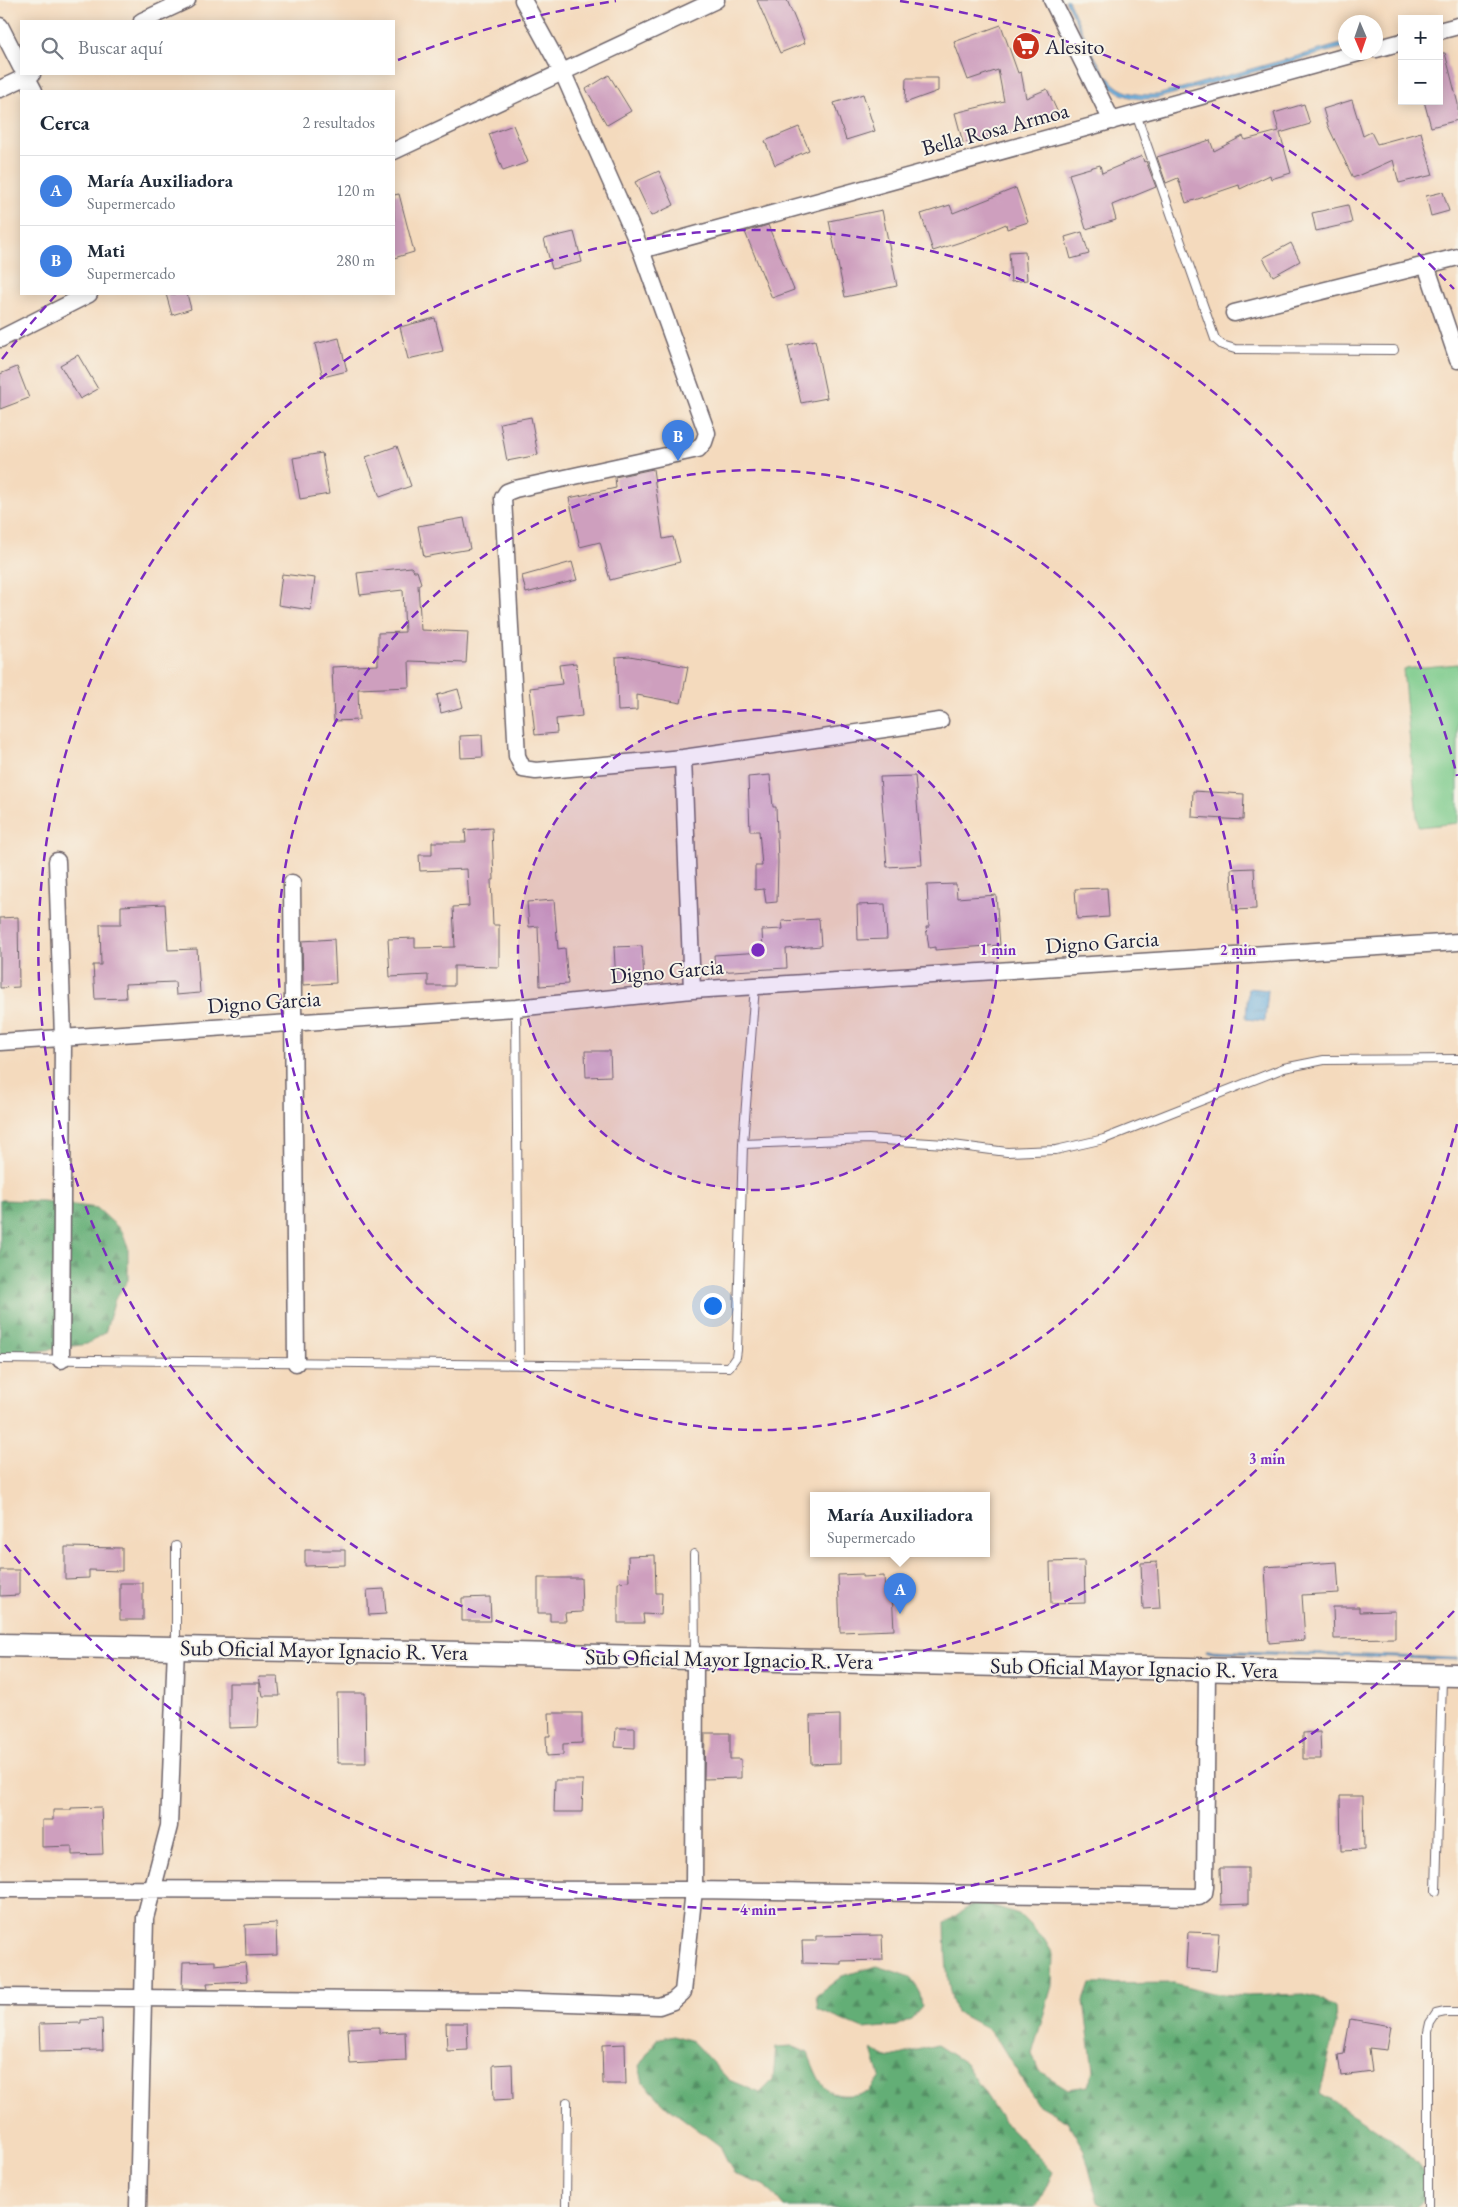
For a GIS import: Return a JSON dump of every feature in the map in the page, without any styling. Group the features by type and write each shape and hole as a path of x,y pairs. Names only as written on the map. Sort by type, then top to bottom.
{"street":[{"path":"144,20 187,0"},
{"path":"523,0 563,73 640,250 707,433 704,442 698,449 515,489 507,492 503,498 517,756 523,769 536,771 683,758 940,721"},
{"path":"395,151 716,0"},
{"path":"1052,0 1112,121"},
{"path":"0,26 20,62"},
{"path":"1443,30 1458,26"},
{"path":"1383,47 1398,43"},
{"name":"Bella Rosa Armoa","path":"640,250 1338,59"},
{"path":"0,89 28,76"},
{"path":"1234,313 1458,257"},
{"path":"1426,265 1458,360"},
{"path":"0,339 87,295"},
{"path":"683,758 692,990"},
{"path":"57,861 63,1038 61,1360"},
{"path":"292,883 296,1363"},
{"name":"Digno Garcia","path":"0,1042 516,1008 692,990 1458,942"},
{"name":"Sub Oficial Mayor Ignacio R. Vera","path":"0,1645 176,1647 1450,1675"},
{"path":"138,2207 145,1918 169,1826 176,1647"},
{"path":"0,1997 509,2002 659,2006 673,2001 683,1992 694,1890 695,1658"},
{"path":"0,1889 694,1890 1199,1897 1204,1893 1205,1887 1207,1669"}],"lane":[{"path":"1136,114 1216,338 1222,345 1235,349 1394,350"},
{"path":"0,1359 729,1367 733,1363 737,1350 744,1144 755,986"},
{"path":"516,1008 518,1365"},
{"path":"744,1144 868,1139 945,1144 1007,1152 1056,1150 1104,1139 1284,1068 1324,1060 1458,1059"},
{"path":"176,1546 176,1647"},
{"path":"694,1554 695,1658"},
{"path":"1436,1891 1450,1675"},
{"path":"1428,2207 1428,2032 1430,2022 1436,2014 1458,2012"},
{"path":"566,2207 567,2102"}],"green space":[{"path":"1458,664 1458,823 1418,827 1403,669"},
{"path":"0,1200 43,1201 97,1208 122,1231 128,1247 128,1280 115,1299 105,1333 87,1344 0,1357"},
{"path":"988,1904 1019,1914 1044,1939 1053,1954 1052,1986 1032,2054 1039,2071 1068,2089 1088,2086 1093,2070 1084,2001 1090,1984 1174,1983 1212,1993 1247,1996 1303,1994 1320,1998 1335,2008 1336,2025 1320,2094 1363,2120 1397,2144 1411,2157 1422,2169 1427,2180 1426,2196 1414,2207 1105,2207 1098,2202 1084,2150 1067,2121 1037,2104 999,2042 988,2029 956,2012 948,1979 945,1923 971,1905"},
{"path":"877,1966 903,1974 914,1982 918,1988 922,2007 911,2019 896,2026 863,2029 818,2010 816,1996 842,1976"},
{"path":"674,2035 692,2041 729,2080 760,2093 773,2080 776,2047 792,2046 808,2053 817,2076 828,2090 834,2094 855,2095 869,2092 880,2077 872,2050 887,2058 937,2045 965,2063 1003,2121 1053,2172 1038,2205 1033,2207 784,2207 766,2186 734,2174 720,2146 666,2106 643,2082 639,2066 657,2039"}],"water":[{"path":"1065,0 1068,0 1104,72 1119,88 1137,94 1157,95 1338,45 1338,49 1158,98 1142,99 1128,96 1115,90 1104,78"},
{"path":"1248,988 1268,990 1265,1021 1246,1019"},
{"path":"1206,1650 1458,1658 1458,1660 1207,1652"}],"building":[{"path":"757,0 787,0 805,43 780,53"},
{"path":"1001,25 1018,73 1021,72 1026,98 1047,89 1058,113 1023,128 963,143 955,113 1004,101 998,70 968,80 954,42"},
{"path":"1443,53 1445,53 1458,104 1458,120 1431,127 1425,105 1443,105"},
{"path":"609,75 631,111 607,125 586,89"},
{"path":"906,78 938,78 938,91 905,103"},
{"path":"863,94 875,131 846,140 834,103"},
{"path":"1352,100 1363,136 1371,132 1377,144 1421,132 1433,175 1399,183 1393,160 1353,178 1328,126 1323,109"},
{"path":"1304,104 1310,124 1280,133 1291,173 1271,179 1270,175 1240,189 1239,185 1186,203 1178,178 1166,183 1157,157 1210,140 1214,151 1243,136 1245,140 1279,131 1274,113"},
{"path":"513,125 528,162 503,171 489,134"},
{"path":"799,127 809,150 775,165 765,141"},
{"path":"1142,156 1144,162 1146,161 1156,187 1112,205 1116,220 1086,229 1069,174 1100,165 1102,173"},
{"path":"659,171 674,205 651,216 635,182"},
{"path":"1016,188 1028,222 1007,229 1006,224 976,237 933,251 921,214 950,205 953,213"},
{"path":"1443,192 1449,211 1431,216 1426,196"},
{"path":"399,194 414,252 395,258 395,195"},
{"path":"1348,205 1352,223 1316,231 1312,213"},
{"path":"882,210 897,286 845,297 829,221"},
{"path":"768,225 794,290 772,298 745,232"},
{"path":"574,232 582,262 552,269 544,239"},
{"path":"1082,232 1089,254 1071,259 1065,237"},
{"path":"1291,243 1300,261 1273,276 1263,258"},
{"path":"1025,251 1027,280 1011,282 1009,252"},
{"path":"166,295 187,295 191,309 172,315"},
{"path":"435,318 443,351 408,359 400,327"},
{"path":"339,338 347,371 323,377 315,344"},
{"path":"815,340 827,398 801,403 788,346"},
{"path":"78,355 98,389 80,399 60,365"},
{"path":"17,367 29,398 0,409 0,374"},
{"path":"531,417 538,455 507,461 500,423"},
{"path":"397,446 411,486 380,497 366,457"},
{"path":"322,453 329,494 300,499 293,458"},
{"path":"653,469 663,539 673,537 680,562 610,580 600,542 580,547 569,498 616,488 615,477"},
{"path":"464,518 470,549 424,557 418,526"},
{"path":"572,562 577,580 526,593 522,576"},
{"path":"411,567 414,571 417,571 421,583 418,585 421,630 468,632 466,663 409,661 410,687 358,689 359,720 334,721 332,667 378,665 378,633 405,632 403,590 360,595 357,573"},
{"path":"282,574 315,578 311,610 278,605"},
{"path":"630,656 688,667 681,703 637,695 637,710 618,711 616,657"},
{"path":"576,663 582,716 556,719 557,733 535,735 530,688 562,684 559,665"},
{"path":"458,689 463,707 441,713 437,695"},
{"path":"482,735 483,757 461,758 460,736"},
{"path":"770,775 773,807 776,807 777,902 766,903 764,889 755,890 755,866 762,866 759,831 750,831 748,777"},
{"path":"915,776 922,865 887,867 880,777"},
{"path":"1193,791 1244,794 1243,820 1192,817"},
{"path":"492,828 494,880 491,880 493,925 499,925 499,967 454,966 454,986 428,986 428,975 390,977 388,939 415,938 415,948 455,947 453,907 469,906 467,869 420,871 419,855 432,855 432,842 466,842 465,830"},
{"path":"1254,868 1256,909 1233,910 1231,869"},
{"path":"956,884 957,898 996,895 1000,945 935,950 935,947 929,948 926,927 929,927 927,885"},
{"path":"1107,888 1109,917 1077,919 1075,889"},
{"path":"554,900 558,949 565,948 568,984 540,986 538,926 529,927 527,902"},
{"path":"165,904 168,950 197,949 200,993 176,995 175,982 125,984 126,998 95,999 93,965 101,965 100,924 121,924 121,906"},
{"path":"885,904 887,939 858,940 857,905"},
{"path":"18,917 19,987 0,988 0,918"},
{"path":"819,919 821,946 786,949 787,968 715,972 714,955 763,952 762,930 783,929 782,921"},
{"path":"334,939 336,983 303,985 302,941"},
{"path":"642,946 644,981 616,983 614,947"},
{"path":"585,1051 610,1051 611,1076 586,1077"},
{"path":"65,1547 122,1548 122,1571 89,1570 89,1578 65,1579"},
{"path":"305,1550 345,1550 345,1565 305,1566"},
{"path":"655,1555 656,1593 662,1593 661,1615 643,1614 644,1623 618,1623 618,1582 629,1581 628,1556"},
{"path":"1084,1561 1085,1603 1051,1604 1050,1562"},
{"path":"1157,1562 1160,1608 1143,1609 1141,1563"},
{"path":"1337,1562 1339,1593 1302,1595 1305,1640 1269,1643 1265,1567"},
{"path":"0,1570 19,1570 19,1595 0,1596"},
{"path":"862,1574 862,1577 884,1576 885,1592 892,1592 894,1630 840,1632 838,1575"},
{"path":"538,1578 581,1578 582,1612 565,1613 566,1621 550,1621 550,1613 538,1613"},
{"path":"120,1583 143,1583 143,1620 120,1620"},
{"path":"384,1589 386,1614 369,1615 367,1590"},
{"path":"490,1597 491,1621 462,1621 462,1598"},
{"path":"1333,1607 1359,1607 1359,1612 1395,1611 1395,1638 1334,1639"},
{"path":"259,1677 278,1677 280,1696 263,1696"},
{"path":"229,1683 260,1683 258,1727 229,1728"},
{"path":"337,1693 365,1693 366,1763 338,1763"},
{"path":"549,1713 582,1713 582,1743 563,1744 563,1755 547,1756 546,1736 550,1736"},
{"path":"840,1715 840,1763 811,1764 810,1716"},
{"path":"616,1728 635,1728 635,1748 615,1747"},
{"path":"1320,1732 1321,1759 1303,1759 1303,1733"},
{"path":"705,1733 730,1733 730,1759 741,1759 741,1778 704,1779"},
{"path":"555,1780 583,1780 582,1812 554,1812"},
{"path":"1340,1796 1363,1796 1364,1850 1341,1851"},
{"path":"101,1807 103,1854 72,1855 72,1846 42,1847 42,1820 53,1820 53,1810"},
{"path":"1220,1868 1248,1868 1248,1904 1221,1905"},
{"path":"276,1923 277,1955 246,1956 245,1925"},
{"path":"1188,1932 1219,1933 1216,1971 1186,1969"},
{"path":"882,1935 883,1960 841,1961 841,1964 803,1963 802,1941 816,1941 816,1936"},
{"path":"215,1961 215,1965 245,1962 247,1981 207,1983 208,1989 182,1988 183,1962"},
{"path":"102,2019 103,2050 40,2051 39,2024 81,2023 81,2020"},
{"path":"1350,2019 1391,2026 1387,2050 1369,2048 1372,2072 1341,2076 1338,2055 1344,2054"},
{"path":"446,2023 467,2023 468,2050 447,2051"},
{"path":"379,2027 379,2033 405,2032 406,2061 350,2064 348,2028"},
{"path":"625,2044 626,2084 603,2084 602,2045"},
{"path":"512,2064 513,2099 494,2100 493,2065"}],"place":[{"name":"Alesito","path":"1026,46"},
{"name":"Mati","path":"678,461"},
{"name":"María Auxiliadora","path":"900,1614"}]}
